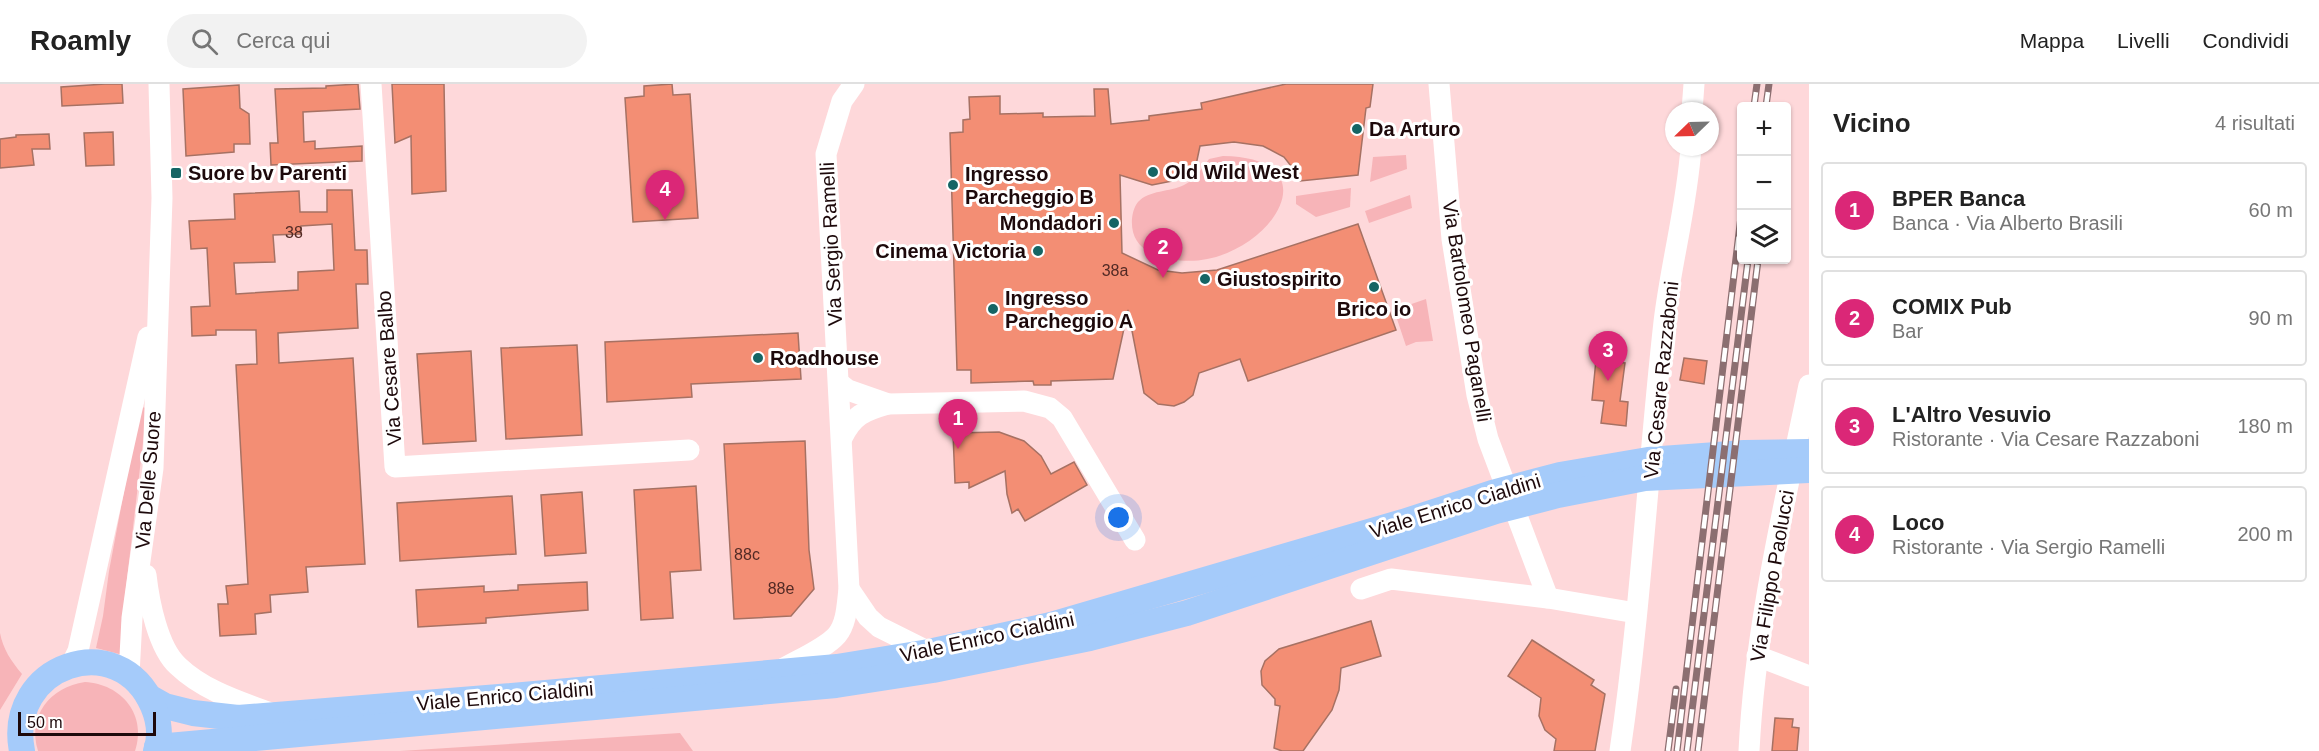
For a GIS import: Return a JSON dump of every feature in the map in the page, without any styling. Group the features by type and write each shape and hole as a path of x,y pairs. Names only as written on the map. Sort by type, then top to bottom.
{"main road":[{"name":"Viale Enrico Cialdini","path":"149,697 165,706 193,713 238,718 273,726 825,686 931,661 1403,522 1492,493 1560,475 1647,460 1744,453 1809,452"},
{"name":"Viale Enrico Cialdini","path":"157,749 273,726 776,672 931,661 1090,638 1187,613 1496,511 1558,495 1646,478 1809,470"},
{"path":"0,741 6,737 28,699 46,677 71,665 95,663 119,669 129,675 149,697 156,713 159,730 157,749"},
{"path":"22,712 19,731 22,751"}],"street":[{"name":"Via Delle Suore","path":"129,675 132,618 153,468 162,198 159,84"},
{"name":"Via Cesare Balbo","path":"371,84 395,467 689,450"},
{"name":"Via Sergio Ramelli","path":"776,672 829,642 837,635 843,624 849,589 826,154 842,101 854,84"},
{"name":"Via Bartolomeo Paganelli","path":"1439,84 1452,239 1477,395 1488,439 1548,598"},
{"path":"1693,102 1694,84"},
{"name":"Via Cesare Razzaboni","path":"1620,751 1631,677 1665,320 1689,181 1690,156"},
{"name":"Via Delle Suore","path":"71,665 78,651 160,284"},
{"path":"839,383 848,390 888,404"},
{"name":"Via Filippo Paolucci","path":"1749,751 1757,656 1766,596 1808,397"},
{"path":"842,438 852,420 870,410 888,404 1024,401 1050,408 1062,418 1135,540"},
{"path":"143,552 148,597 157,631 176,665 210,689 273,726"},
{"path":"1361,589 1391,579 1548,598 1636,613"},
{"path":"849,589 868,616 879,627 931,661"},
{"path":"1757,656 1809,676"},
{"path":"228,751 273,726"}],"shaded area":[{"path":"1406,155 1407,169 1370,182 1373,157"},
{"path":"1223,156 1260,162 1279,175 1283,194 1275,215 1257,235 1232,251 1203,260 1171,259 1148,251 1140,245 1132,227 1133,211 1138,202 1148,195 1188,183 1209,159"},
{"path":"1351,188 1350,207 1316,217 1296,204 1296,196"},
{"path":"1410,195 1412,208 1369,223 1365,211"},
{"path":"1426,299 1433,341 1416,342 1406,346 1394,310"},
{"path":"140,407 147,408 121,630 123,655 96,648"},
{"path":"0,633 8,655 22,674 0,710"},
{"path":"85,682 110,688 128,703 137,725 138,737 135,751 38,751 35,738 36,726 44,705 61,690"},
{"path":"680,733 693,751 400,751"}],"building":[{"path":"122,84 123,103 62,106 61,87"},
{"path":"358,84 360,109 303,112 304,142 315,141 315,149 362,146 362,161 271,165 270,143 278,143 275,89 326,88 326,86"},
{"path":"392,84 444,84 446,191 412,194 411,136 395,143"},
{"path":"672,84 673,95 690,94 698,218 633,222 625,98 644,96 644,86"},
{"path":"1286,84 1373,84 1370,107 1366,108 1358,175 1300,181 1284,157 1263,146 1234,142 1200,146 1196,165 1177,180 1152,185 1120,175 1122,253 1158,270 1182,273 1217,270 1358,224 1396,330 1248,381 1240,359 1199,373 1193,395 1174,406 1158,404 1144,393 1128,310 1113,379 1051,381 1051,385 1034,385 1033,381 971,383 971,370 957,370 950,133 963,132 963,120 970,119 969,97 1000,96 1000,114 1043,113 1043,117 1095,116 1094,89 1108,89 1111,124 1149,120 1149,116 1202,109 1201,103"},
{"path":"239,85 240,108 249,114 250,144 234,144 234,152 186,156 183,89"},
{"path":"113,132 114,165 86,166 84,133"},
{"path":"49,134 50,149 32,149 34,165 0,168 0,139 16,137 16,135"},
{"path":"327,190 352,190 355,250 367,250 368,284 356,284 358,328 278,333 279,363 353,358 365,564 306,567 308,592 270,595 271,612 255,614 256,634 220,636 218,604 228,604 226,586 248,584 236,365 257,364 256,330 216,330 216,335 192,336 191,307 210,306 207,248 191,249 189,221 235,219 234,194 299,191 300,212 327,212","holes":["332,224 334,270 298,272 298,290 236,294 234,263 275,262 273,235 301,234 301,226"]},
{"path":"798,333 801,379 691,384 692,397 607,402 605,342"},
{"path":"577,345 582,435 506,439 501,348"},
{"path":"471,351 476,441 423,444 417,354"},
{"path":"1684,358 1707,361 1704,384 1680,380"},
{"path":"1596,360 1625,363 1620,401 1628,402 1626,426 1601,423 1604,401 1592,400"},
{"path":"999,432 1024,441 1041,456 1051,474 1074,462 1087,485 1025,521 1018,509 1012,513 1007,494 1005,471 969,488 969,482 955,483 953,433"},
{"path":"805,441 809,550 814,589 791,616 734,619 724,444"},
{"path":"696,486 701,570 670,572 673,618 641,620 634,490"},
{"path":"582,492 586,553 545,556 541,495"},
{"path":"512,496 516,554 400,561 397,503"},
{"path":"587,582 588,610 486,618 486,623 418,627 416,590 484,586 484,592 518,590 518,585"},
{"path":"1371,621 1381,656 1341,668 1339,690 1332,710 1303,751 1282,751 1274,748 1280,706 1275,705 1275,699 1262,685 1261,671 1265,661 1279,649"},
{"path":"1532,640 1594,680 1591,685 1605,694 1595,751 1554,751 1556,739 1545,730 1539,716 1541,698 1508,676"},
{"path":"1775,718 1793,719 1792,727 1799,728 1797,751 1772,751"}],"railway":[{"path":"1755,102 1757,84"},
{"path":"1767,102 1769,84"},
{"path":"1677,751 1742,210"},
{"path":"1687,751 1748,264"},
{"path":"1698,751 1758,264"},
{"path":"1668,751 1676,689"}],"place":[{"name":"Da Arturo","path":"1357,129"},
{"name":"Old Wild West","path":"1153,172"},
{"name":"Suore bv Parenti","path":"176,173"},
{"name":"Ingresso Parcheggio B","path":"953,185"},
{"name":"Loco","path":"665,220"},
{"name":"Mondadori","path":"1114,223"},
{"name":"Cinema Victoria","path":"1038,251"},
{"name":"COMIX Pub","path":"1163,278"},
{"name":"Giustospirito","path":"1205,279"},
{"name":"Brico io","path":"1374,287"},
{"name":"Ingresso Parcheggio A","path":"993,309"},
{"name":"Roadhouse","path":"758,358"},
{"name":"L'Altro Vesuvio","path":"1608,381"},
{"name":"BPER Banca","path":"958,449"}]}
